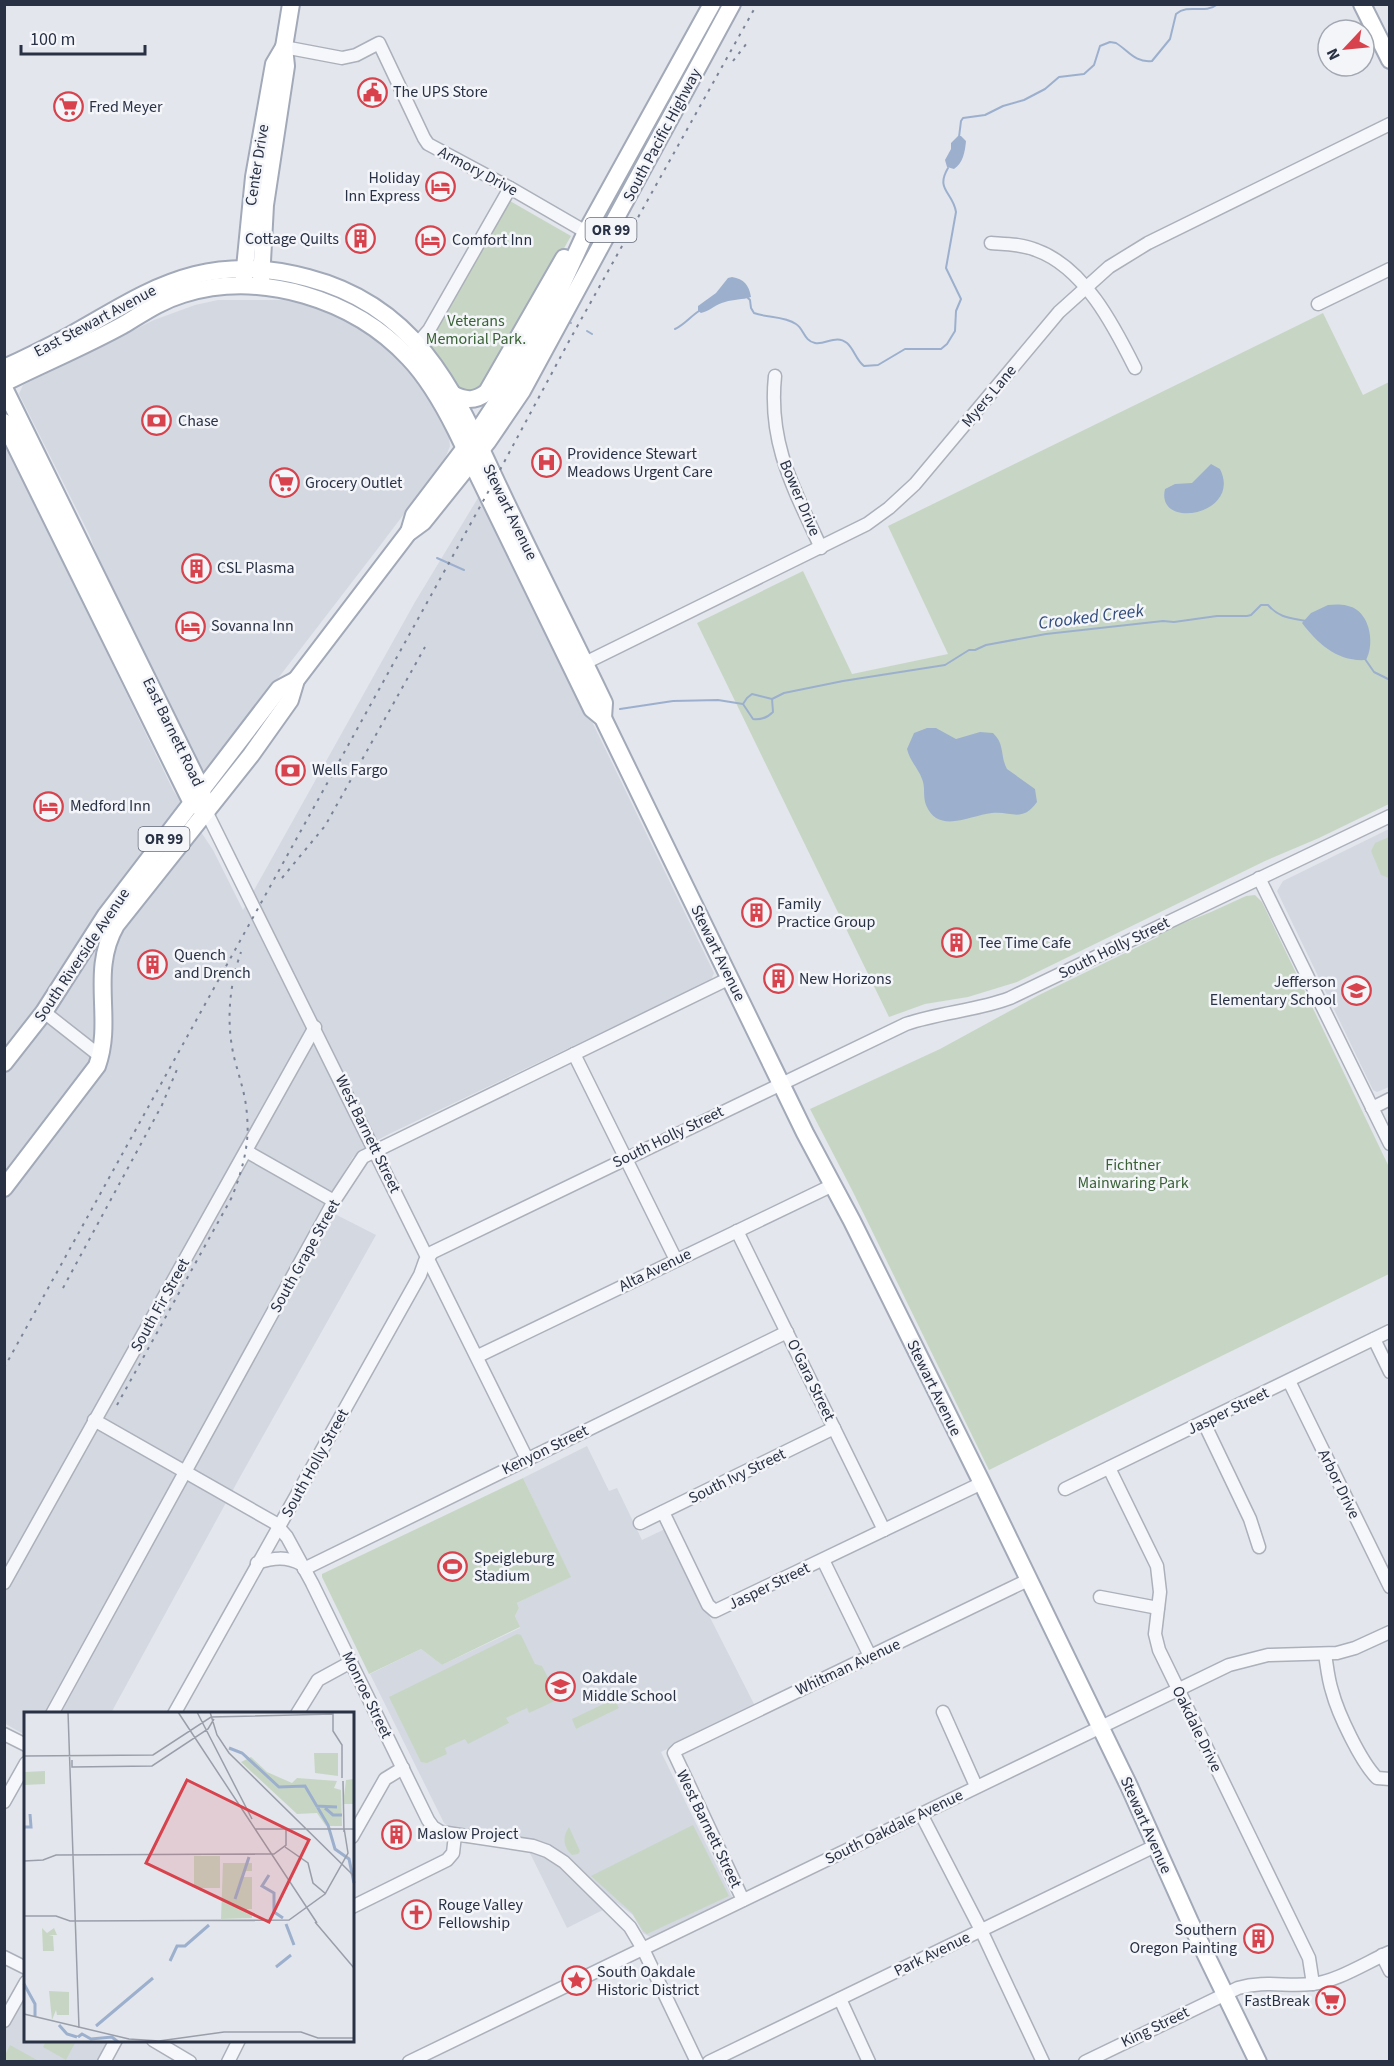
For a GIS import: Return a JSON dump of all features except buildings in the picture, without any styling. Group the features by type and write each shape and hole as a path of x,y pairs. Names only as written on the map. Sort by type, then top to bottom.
{"main road":[{"name":"Center Drive","path":"253,278 254,177 274,64 284,47 291,4"},
{"name":"South Pacific Highway","path":"473,449 555,302 586,232 712,4"},
{"name":"South Pacific Highway","path":"473,449 522,391 732,4"},
{"path":"1362,4 1389,60"},
{"path":"603,245 609,212 654,130 653,109"},
{"path":"454,395 470,400 487,392 568,250 586,232"},
{"name":"East Stewart Avenue","path":"4,369 70,336 121,305 171,282 198,274 253,278 309,278 355,294 390,317 417,344 454,395 473,449"},
{"name":"East Stewart Avenue","path":"4,383 123,324 162,301 253,278 347,311 383,334 408,357 433,388 473,449"},
{"name":"East Barnett Road","path":"4,388 152,690 200,801"},
{"name":"East Barnett Road","path":"4,422 115,648 200,801"},
{"name":"South Riverside Avenue","path":"4,1063 44,1012 106,915 200,801 251,755 290,700 296,681 408,533 414,515 473,449"},
{"name":"Stewart Avenue","path":"473,449 538,599 592,709 603,718 781,1083 981,1483 1129,1786 1155,1846 1258,2061"},
{"name":"Stewart Avenue","path":"473,449 585,663 604,703 603,718"},
{"path":"538,599 556,618 576,660 585,663"},
{"path":"115,648 124,652 128,657 144,690 148,692 152,690"},
{"name":"South Riverside Avenue","path":"102,974 105,947 116,925 264,708 279,690 296,681"},
{"path":"251,755 258,731 269,716 269,712 264,708"},
{"path":"67,973 81,963 92,960 99,966 102,974"},
{"name":"OR 99","path":"4,1188 89,1078 100,1056 102,974"}],"street":[{"name":"Armory Drive","path":"284,47 342,58 356,55 379,43 428,144 586,232"},
{"name":"Myers Lane","path":"585,663 867,524 908,491 1059,312 1084,287 1109,267 1148,243 1389,124"},
{"path":"417,344 429,330 510,188"},
{"path":"990,243 1023,246 1061,262 1111,321 1135,369"},
{"path":"1318,304 1389,269"},
{"name":"Bower Drive","path":"775,376 774,411 784,467 821,548"},
{"name":"West Barnett Street","path":"200,801 315,1027 527,1459"},
{"name":"South Holly Street","path":"175,1712 428,1257 440,1248 906,1024 926,1017 988,1005 1010,998 1389,816"},
{"path":"1259,878 1389,1144"},
{"name":"South Grape Street","path":"53,1712 334,1201 363,1157 730,978"},
{"path":"44,1012 100,1056"},
{"name":"South Fir Street","path":"4,1583 315,1027"},
{"path":"574,1054 676,1260"},
{"path":"1372,1108 1389,1099"},
{"path":"246,1151 334,1201"},
{"name":"Alta Avenue","path":"477,1356 832,1185"},
{"name":"O'Gara Street","path":"737,1231 884,1530"},
{"name":"Jasper Street","path":"1065,1489 1389,1331"},
{"name":"Kenyon Street","path":"302,1567 787,1332"},
{"path":"1374,1339 1389,1372"},
{"name":"Arbor Drive","path":"1289,1380 1389,1587"},
{"name":"Monroe Street","path":"94,1420 270,1519 279,1528 302,1567 351,1662 433,1827 455,1835 534,1846 558,1858 623,1918 643,1949 697,2061"},
{"path":"1204,1423 1250,1518 1259,1547"},
{"name":"South Ivy Street","path":"640,1523 834,1428"},
{"name":"Oakdale Drive","path":"1109,1468 1157,1566 1160,1584 1155,1634 1157,1643 1177,1690 1309,1958 1313,1984"},
{"name":"Jasper Street","path":"663,1512 708,1605 711,1610 719,1610 981,1483"},
{"path":"257,1563 278,1558 292,1560 302,1567"},
{"path":"823,1560 870,1656"},
{"name":"Whitman Avenue","path":"675,1759 674,1753 678,1749 1028,1580"},
{"path":"1100,1597 1158,1608"},
{"name":"South Oakdale Avenue","path":"409,2061 1239,1661 1282,1654 1325,1654 1355,1648 1389,1632"},
{"path":"1325,1654 1329,1681 1336,1704 1368,1769 1383,1778"},
{"path":"298,1712 318,1680 351,1662"},
{"path":"943,1712 976,1786"},
{"path":"4,1734 24,1744"},
{"name":"West Barnett Street","path":"675,1759 743,1900"},
{"path":"4,1802 24,1767"},
{"path":"354,1833 385,1779 403,1768"},
{"path":"921,1814 981,1930 1043,2061"},
{"path":"354,1906 447,1860 453,1854 455,1835"},
{"name":"Park Avenue","path":"709,2061 1155,1846"},
{"path":"1386,1954 1389,1971"},
{"name":"King Street","path":"1085,2061 1226,1993 1256,1983 1313,1984 1330,1980 1386,1954"},
{"path":"4,1957 24,1967"},
{"path":"4,2020 24,1985"},
{"path":"840,1999 870,2061"},
{"path":"104,2061 115,2042"},
{"path":"157,2042 190,2061"},
{"path":"228,2061 238,2042"}],"shaded area":[{"path":"218,300 295,301 323,310 372,336 392,353 424,389 449,437 450,446 444,461 206,772 200,767 97,555 89,534 19,394 23,385 154,320 195,305"},
{"path":"4,440 173,790 213,850 243,910 415,602 481,493 714,973 711,980 389,1134 368,1145 353,1157 323,1208 376,1235 112,1712 24,1712 24,1734 4,1723"},
{"name":"Jefferson Elementary School","path":"1389,829 1389,1087 1377,1092 1373,1090 1277,891 1283,881"},
{"name":"Oakdale Middle School","path":"587,1446 609,1491 617,1488 642,1540 665,1529 755,1706 661,1752 734,1901 654,1939 643,1933 633,1915 617,1903 567,1928 524,1841 449,1827 444,1823 370,1674 421,1649 442,1665 520,1628 515,1616 519,1608 517,1603 570,1577 523,1478"},
{"path":"24,1984 24,2042 115,2042 104,2061 5,2062 5,2021"}],"green space":[{"name":"Veterans Memorial Park.","path":"510,201 571,236 487,383 476,390 467,392 459,390 445,379 424,349"},
{"path":"1323,313 1363,395 1389,382 1389,804 1265,861 1017,982 968,997 925,1004 889,1017 697,623 803,571 852,674 948,654 888,526"},
{"path":"1390,837 1389,878 1381,875 1371,851 1375,843"},
{"name":"Fichtner Mainwaring Park","path":"1255,895 1262,902 1389,1167 1389,1274 989,1470 810,1109 940,1049 1039,995 1158,937 1161,932 1246,896"},
{"name":"Speigleburg Stadium","path":"523,1478 571,1577 517,1603 519,1608 515,1616 520,1627 442,1665 421,1649 369,1674 322,1574"},
{"path":"517,1634 521,1635 535,1664 542,1666 559,1699 529,1713 527,1708 506,1718 509,1723 468,1744 465,1739 445,1748 447,1754 427,1763 421,1762 389,1697"},
{"path":"614,1699 619,1708 576,1729 572,1719"},
{"path":"693,1825 729,1896 647,1934 632,1913 591,1876"},
{"path":"569,1827 580,1851 578,1854 572,1855 565,1845 564,1838"},
{"path":"46,2042 75,2043 66,2060 43,2047"},
{"path":"10,2045 37,2060 5,2061"}],"water":[{"path":"958,136 966,141 966,145 961,160 954,169 947,167 945,160 951,149 951,143"},
{"path":"732,277 745,283 751,297 722,303 701,313 698,311 698,306 716,293 728,278"},
{"path":"1211,464 1220,469 1224,485 1220,497 1210,507 1197,512 1184,513 1173,510 1165,502 1165,489 1175,484 1192,483"},
{"path":"1328,605 1350,607 1362,614 1370,634 1370,648 1366,660 1338,655 1315,638 1302,623 1311,613"},
{"path":"927,728 936,728 956,739 980,732 993,733 1001,746 1007,769 1035,789 1037,802 1026,812 1016,815 992,813 956,821 938,819 931,814 926,805 922,778 907,749 914,733"}],"waterway":[{"path":"959,137 963,118 985,115 1003,106 1024,100 1045,89 1059,77 1084,74 1094,65 1100,46 1110,42 1116,43 1141,60 1152,61 1170,39 1176,14 1186,9 1207,9 1218,4"},
{"path":"746,296 750,300 754,313 791,321 799,326 811,342 843,340 864,366 878,365 905,349 941,349 955,331 956,311 961,299 946,268 956,212 943,181 948,168"},
{"path":"675,329 699,311"},
{"path":"587,331 592,334"},
{"name":"Crooked Creek","path":"437,558 464,570"},
{"name":"Crooked Creek","path":"620,709 673,701 718,700 743,704 752,694 772,699 784,693 843,681 945,665 969,650 986,645 1046,634 1217,616 1247,616 1261,605 1268,605 1276,613 1286,617 1306,621"},
{"name":"Crooked Creek","path":"1365,659 1374,672 1390,680"},
{"name":"Crooked Creek","path":"743,704 753,719 761,719 773,712 772,699"}],"railway":[{"path":"4,1368 757,4"},
{"path":"733,61 747,43"},
{"path":"282,878 325,826 425,647"},
{"path":"117,1405 232,1197 242,1167 248,1126 244,1093 234,1057 230,1031 231,991 241,952"},
{"path":"63,1288 162,1105 178,1067"}],"place":[{"name":"The UPS Store","path":"372,92"},
{"name":"Fred Meyer","path":"68,107"},
{"name":"Holiday Inn Express","path":"441,187"},
{"name":"Cottage Quilts","path":"360,239"},
{"name":"Comfort Inn","path":"431,240"},
{"name":"Chase","path":"157,421"},
{"name":"Providence Stewart Meadows Urgent Care","path":"546,463"},
{"name":"Grocery Outlet","path":"284,483"},
{"name":"CSL Plasma","path":"196,568"},
{"name":"Sovanna Inn","path":"190,626"},
{"name":"Wells Fargo","path":"291,770"},
{"name":"Medford Inn","path":"49,806"},
{"name":"Family Practice Group","path":"756,913"},
{"name":"Tee Time Cafe","path":"957,943"},
{"name":"Quench and Drench","path":"153,964"},
{"name":"New Horizons","path":"778,979"},
{"name":"Jefferson Elementary School","path":"1357,991"},
{"name":"Speigleburg Stadium","path":"453,1567"},
{"name":"Oakdale Middle School","path":"561,1687"},
{"name":"Maslow Project","path":"396,1834"},
{"name":"Rouge Valley Fellowship","path":"417,1914"},
{"name":"Southern Oregon Painting","path":"1258,1939"},
{"name":"South Oakdale Historic District","path":"576,1981"},
{"name":"FastBreak","path":"1331,2001"}]}
